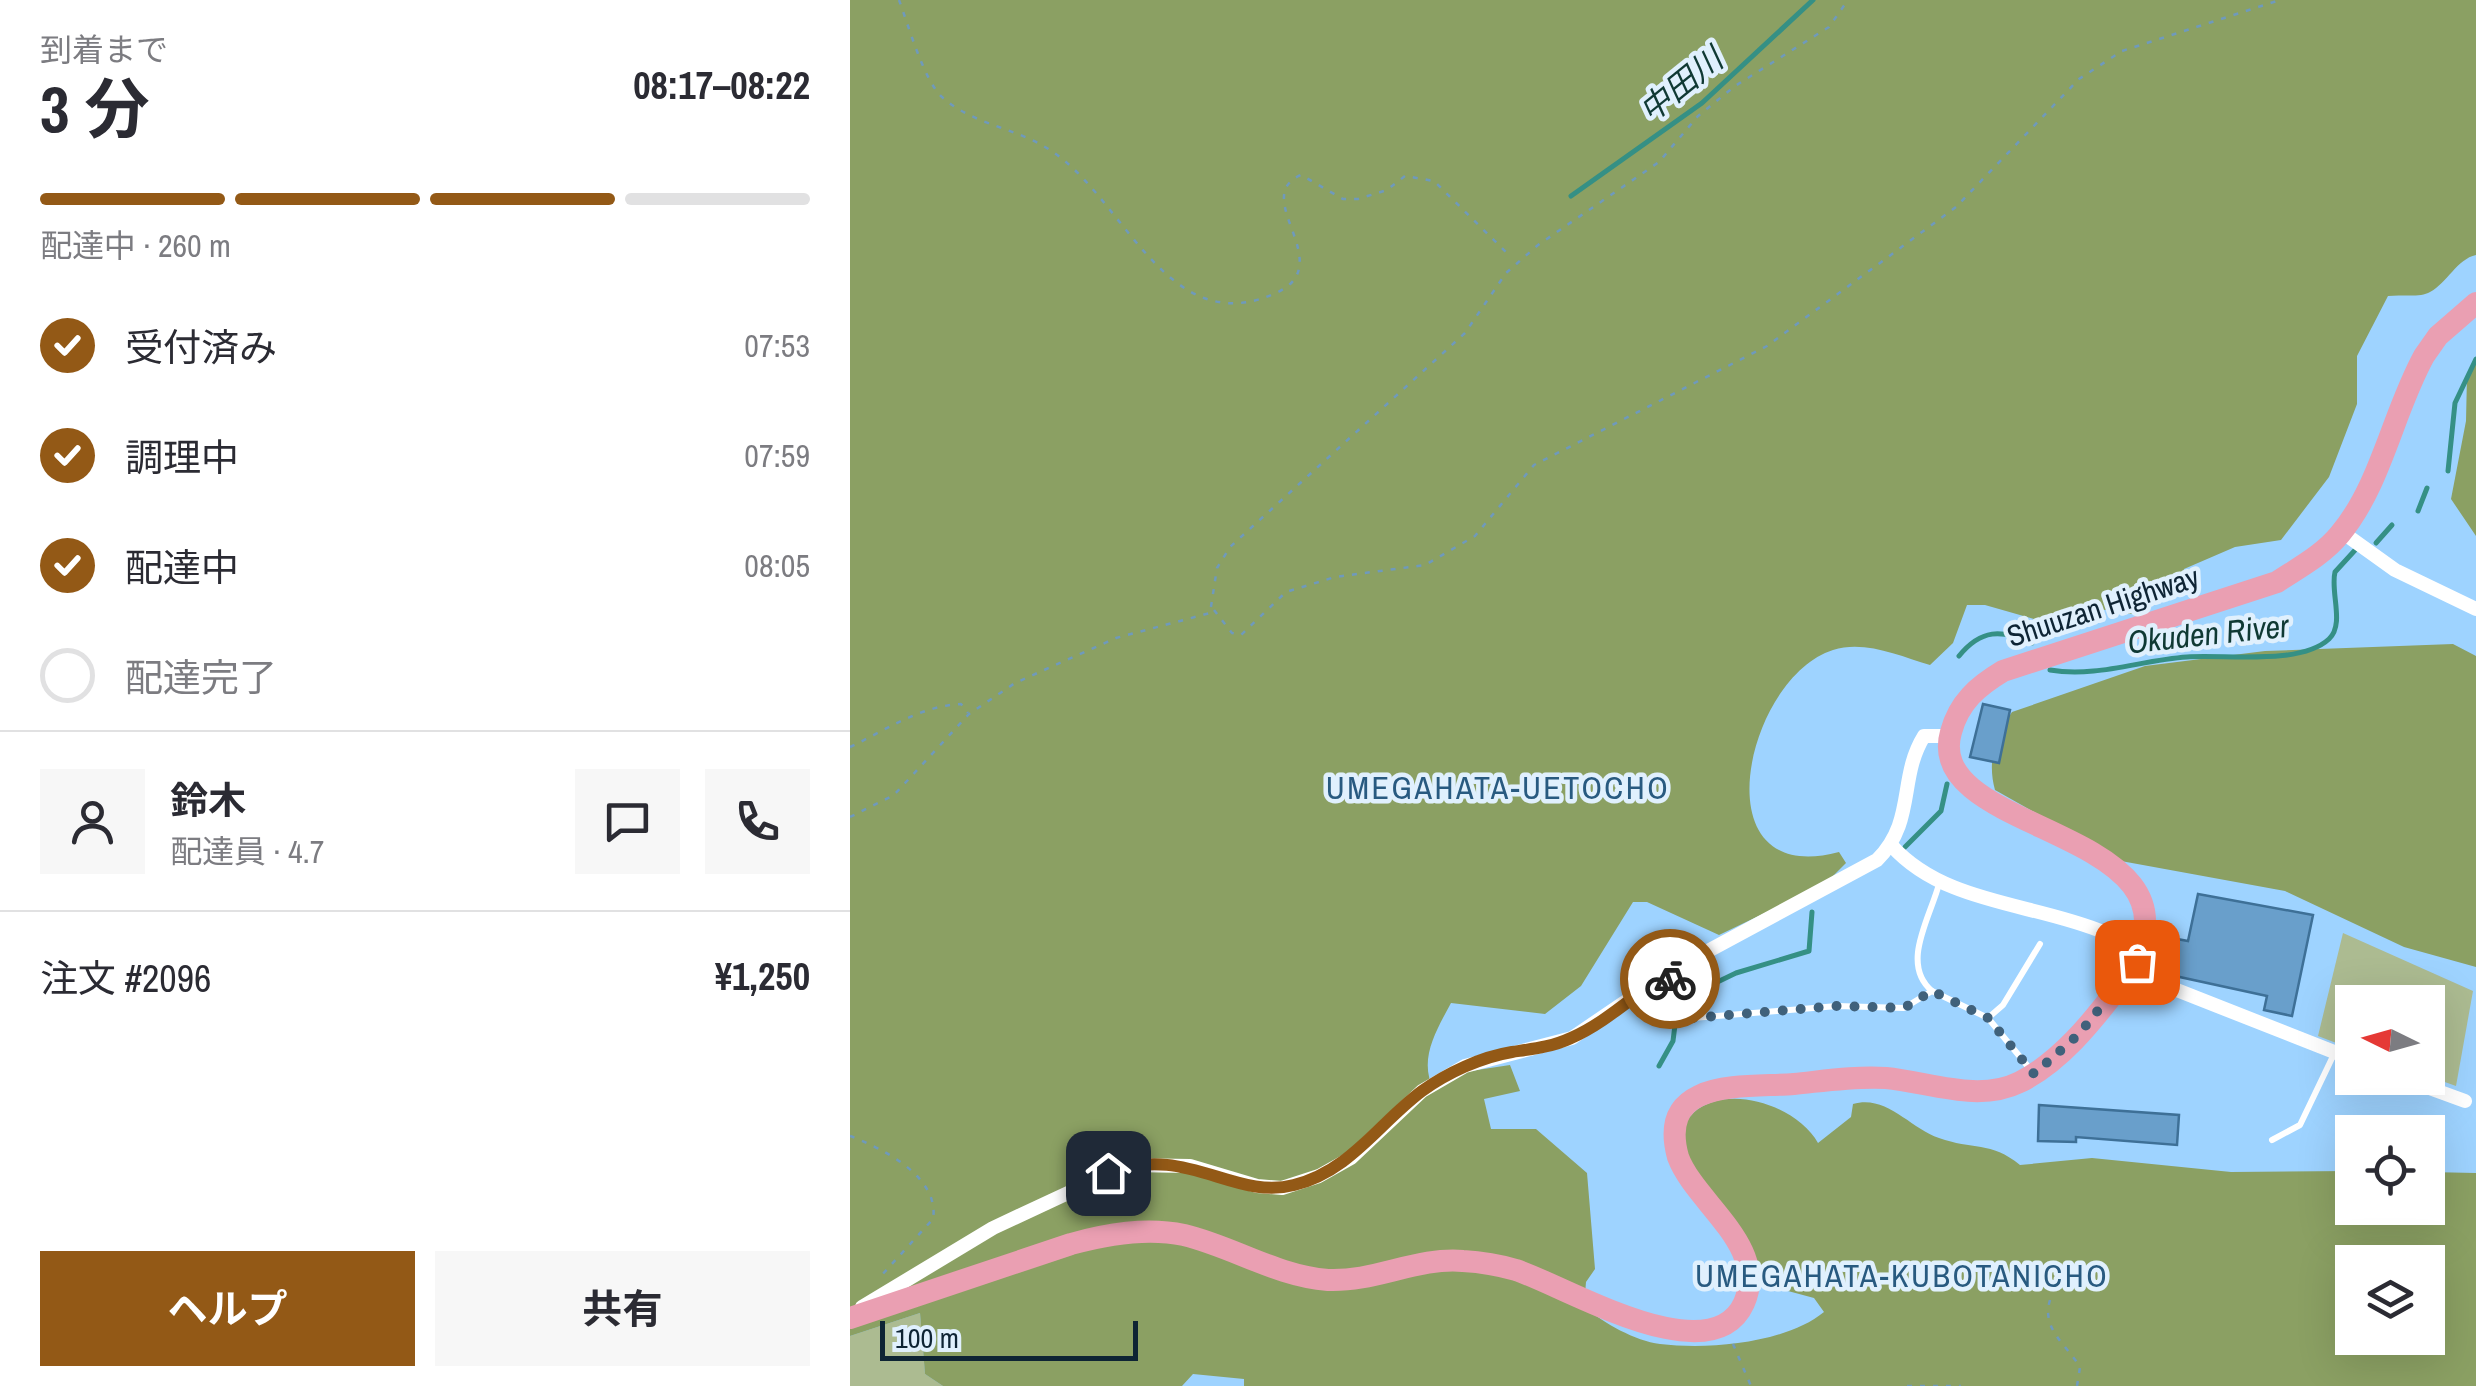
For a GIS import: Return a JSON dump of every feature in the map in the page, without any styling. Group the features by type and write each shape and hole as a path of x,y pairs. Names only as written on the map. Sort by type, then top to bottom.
{"highway":[{"name":"Shuuzan Highway","path":"1950,736 1970,695 2004,671 2277,582 2342,532 2363,498 2424,356 2438,336 2476,303"},
{"path":"854,1314 1102,1235 1148,1232 1183,1235 1309,1278 1368,1277 1441,1261 1492,1265 1661,1328 1702,1332 1725,1324 1746,1298 1747,1269 1733,1236 1678,1157 1675,1145 1679,1120 1694,1099 1720,1086 1856,1078 1985,1091 2018,1084 2079,1034 2137,962 2144,928 2142,908 2127,877 2114,866 1977,792 1954,769 1948,756 1950,736"}],"street":[{"path":"2342,532 2395,570 2476,609"},
{"path":"854,1314 993,1228 1128,1166 1190,1166 1257,1186 1282,1188 1310,1180 1351,1158 1422,1091 1451,1074 1512,1052 1572,1038 1679,966 1736,939 1778,911 1803,904 1877,860 1892,846 1908,804 1916,749 1924,736 1950,736"},
{"path":"1892,846 1908,864 1939,882 2103,932"},
{"path":"2137,962 2159,983 2334,1053"},
{"path":"2445,1093 2465,1100"}],"lane":[{"path":"1939,882 1916,952 1920,981 1932,991 1988,1018 2034,1074"},
{"path":"1988,1018 2003,1005 2040,944"},
{"path":"1679,966 1659,1003 1662,1017 1670,1020 1836,1006 1904,1008 1932,991"},
{"path":"2272,1140 2300,1125 2334,1053"}],"path":[{"path":"899,0 940,95 995,129 1045,147 1161,270 1204,300 1253,302 1282,291 1294,279 1301,266 1300,247 1284,208 1285,192 1292,179 1300,175 1342,199 1387,190 1405,176 1434,181 1508,254"},
{"path":"850,817 894,794 969,714 1016,684 1116,638 1205,616 1213,609 1217,568 1230,547 1465,333 1506,273 1538,245 1659,162 1698,116 1734,86 1829,27 1848,0"},
{"path":"1213,609 1232,632 1241,635 1286,592 1336,578 1425,565 1475,536 1534,465 1767,346 1956,206 2079,79 2122,50 2280,0"},
{"path":"850,748 894,724 945,704 960,704 969,714"},
{"path":"850,1136 888,1153 908,1170 930,1194 934,1209 932,1219 866,1293 854,1314"},
{"path":"2050,1300 2046,1314 2053,1333 2080,1367 2077,1386"},
{"path":"1725,1324 1751,1386"},
{"path":"1908,1386 1961,1386"}],"green space":[{"path":"850,0 2476,0 2476,255 2463,261 2430,292 2388,296 2357,356 2357,404 2329,477 2281,540 2235,547 2184,569 2174,597 2131,614 2086,607 2065,628 1985,605 1967,605 1953,643 1930,665 1882,650 1845,647 1802,668 1777,699 1759,736 1750,776 1752,812 1766,840 1795,855 1839,852 1846,863 1825,884 1719,935 1647,902 1633,902 1581,986 1545,1014 1451,1003 1431,1046 1428,1068 1434,1090 1464,1072 1510,1065 1520,1091 1484,1099 1491,1129 1536,1129 1587,1173 1595,1269 1586,1282 1584,1307 1620,1330 1660,1344 1746,1342 1789,1331 1824,1312 1814,1298 1788,1291 1771,1278 1686,1176 1681,1127 1696,1111 1713,1102 1747,1100 1781,1110 1809,1130 1818,1143 1851,1117 1853,1104 1865,1102 1887,1108 1939,1138 2000,1152 2020,1165 2092,1158 2231,1172 2335,1171 2335,1225 2445,1225 2445,1172 2476,1173 2476,1386 1244,1386 1244,1379 1193,1374 1182,1386 943,1386 925,1374 920,1313 850,1336"},
{"path":"2476,360 2476,536 2451,499 2466,421 2467,376"},
{"path":"2453,644 2476,656 2476,967 2404,947 2285,891 2121,861 1995,790 1994,749 2012,712 2145,666 2265,651"},
{"path":"2343,933 2473,991 2456,1086 2445,1082 2445,985 2335,985 2335,1042 2318,1036"},
{"path":"920,1313 925,1374 943,1386 850,1386 850,1336"}],"building":[{"path":"1983,704 2010,710 1999,763 1970,757"},
{"path":"2198,894 2313,915 2292,1016 2264,1010 2267,996 2166,974 2155,965 2161,936 2188,941"},
{"path":"2039,1105 2179,1115 2177,1145 2076,1137 2076,1142 2038,1141"}],"waterway":[{"name":"中田川","path":"1571,196 1702,103 1813,0"},
{"name":"Okuden River","path":"2448,471 2455,403 2476,359"},
{"name":"Okuden River","path":"2418,511 2427,488"},
{"name":"Okuden River","path":"2376,543 2392,525"},
{"name":"Okuden River","path":"2050,670 2101,670 2187,657 2281,656 2316,647 2334,633 2335,572 2357,548"},
{"name":"Okuden River","path":"1959,656 1975,641 1992,634 2011,635 2032,643"},
{"name":"Okuden River","path":"1905,847 1941,811 1947,784"},
{"name":"Okuden River","path":"1659,1066 1673,1041 1678,1001 1736,973 1809,951 1812,912"}],"way so far":[{"path":"1670,979 1658,1010 1670,1020 1836,1006 1904,1008 1920,1002 1932,991 1988,1018 2034,1074 2079,1034 2137,962"}],"district":[{"name":"UMEGAHATA-UETOCHO","path":"1498,788"},
{"name":"UMEGAHATA-KUBOTANICHO","path":"1902,1276"}],"route":[{"path":"1108,1173 1128,1166 1162,1164 1190,1166 1257,1186 1282,1188 1301,1184 1351,1158 1422,1091 1466,1066 1572,1038 1679,966 1670,979"}]}
